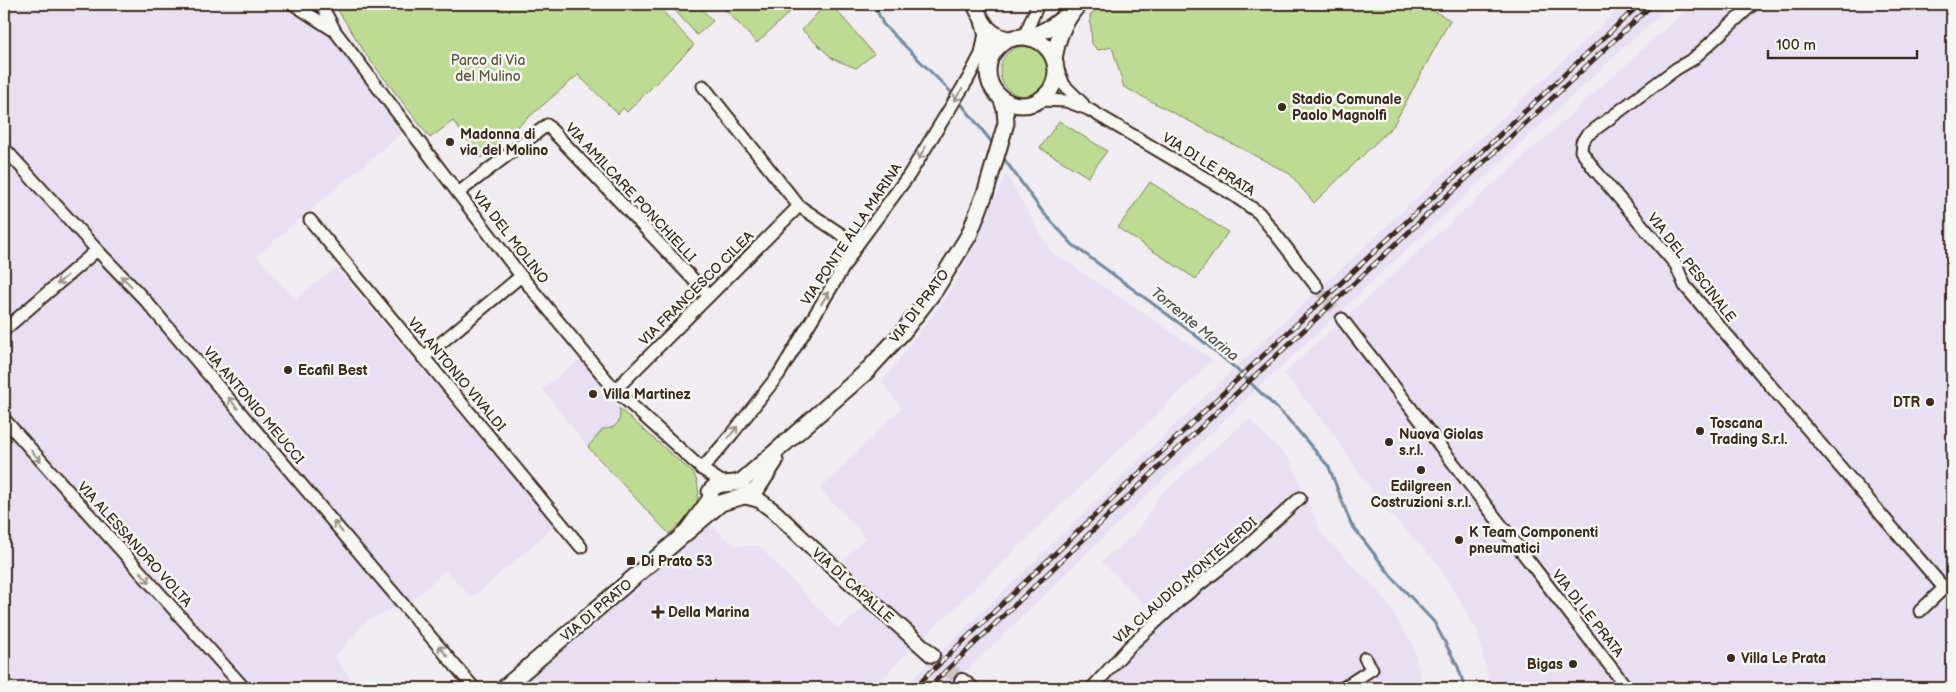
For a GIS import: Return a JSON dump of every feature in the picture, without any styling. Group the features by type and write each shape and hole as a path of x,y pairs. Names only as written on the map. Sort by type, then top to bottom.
{"main road":[{"name":"VIA DI PRATO","path":"504,688 687,531 714,497 716,485 736,484 754,480 788,443 866,372 903,332 935,290 969,235 986,191 1006,123 1005,109 1001,98 995,92 990,82 990,60 999,47 1051,27 1077,6"},
{"name":"VIA DI PRATO","path":"1002,137 1034,102 1047,95 1052,86 1058,37 1077,6"},
{"path":"1022,38 1046,47 1055,62"},
{"path":"1001,98 1012,104 1034,102"},
{"name":"VIA DI PRATO","path":"714,497 744,496 757,489 754,480"}],"street":[{"path":"293,4 334,31"},
{"name":"VIA DEL MOLINO","path":"321,4 334,31 521,276 614,390 702,469 725,484"},
{"path":"974,4 982,23 990,60"},
{"path":"982,23 996,35 1022,38 1038,4"},
{"name":"VIA DEL PESCINALE","path":"1754,4 1693,59 1676,69 1586,136 1582,142 1581,150 1594,170 1676,265 1684,286 1948,585"},
{"name":"VIA PONTE ALLA MARINA","path":"702,469 779,374 858,245 908,176 968,80 982,49 982,23"},
{"name":"VIA DI LE PRATA","path":"1055,62 1064,85 1088,109"},
{"path":"703,86 799,206 858,245"},
{"name":"VIA DI LE PRATA","path":"1034,102 1066,101 1088,109 1232,194 1259,213 1318,287"},
{"name":"VIA AMILCARE PONCHIELLI","path":"458,193 547,125 709,296"},
{"name":"VIA ANTONIO MEUCCI","path":"4,148 96,250 145,300 474,688"},
{"name":"VIA FRANCESCO CILEA","path":"614,390 799,206"},
{"name":"VIA ANTONIO VIVALDI","path":"310,220 580,547"},
{"path":"4,330 96,250"},
{"path":"423,358 521,276"},
{"name":"VIA DI LE PRATA","path":"1342,319 1627,688"},
{"name":"VIA ALESSANDRO VOLTA","path":"4,419 244,688"},
{"name":"VIA DEL MOLINO","path":"702,469 714,497"},
{"name":"VIA DI CAPALLE","path":"754,480 775,512"},
{"name":"VIA DI CAPALLE","path":"744,496 759,500 775,512 820,556 932,656"},
{"name":"VIA CLAUDIO MONTEVERDI","path":"1092,688 1130,646 1181,599 1241,552 1300,498"},
{"path":"1920,611 1948,585"},
{"path":"1343,688 1372,669 1366,658"}],"shaded area":[{"path":"4,4 282,4 329,34 403,132 256,256 295,299 336,268 555,526 472,598 445,570 412,601 367,620 335,657 357,688 4,688"},
{"path":"1624,4 1671,4 1245,400 950,688 903,688 1225,377"},
{"path":"1693,4 1952,4 1952,688 1490,688 1477,630 1437,563 1380,504 1334,435 1284,373"},
{"path":"1006,174 1050,251 1213,360 872,688 516,688 709,523 735,546 759,546 838,629 877,597 843,560 866,538 820,489 902,408 882,382 955,285"},
{"path":"580,359 613,399 620,413 618,425 613,428 603,429 588,447 542,389"},
{"path":"1249,419 1291,461 1321,533 1382,595 1413,645 1423,688 1092,688 1159,619 1102,561 1138,531 1160,495"}],"green space":[{"name":"Parco di Via del Mulino","path":"334,4 656,4 694,45 627,112 623,108 618,114 578,75 481,158 453,121 430,138 367,56"},
{"path":"674,4 697,4 713,21 697,35 671,6"},
{"path":"720,4 798,4 757,43"},
{"path":"826,4 831,4 874,54 856,68 833,59 802,30"},
{"name":"Stadio Comunale Paolo Magnolfi","path":"1100,4 1421,4 1450,20 1393,126 1314,203 1290,174 1124,87 1112,47 1098,50 1092,44 1090,16"},
{"path":"1020,46 1030,46 1043,53 1050,66 1050,76 1043,89 1030,96 1020,96 1011,92 1004,85 1000,76 1000,66 1004,57 1011,50"},
{"path":"1059,121 1107,151 1088,177 1040,148"},
{"path":"1150,182 1228,232 1196,279 1118,228"},
{"path":"619,408 694,474 698,493 697,501 689,514 669,534 588,447 603,429 611,428 617,424 620,417"}],"waterway":[{"name":"Torrente Marina","path":"874,4 883,24 955,96"},
{"name":"Torrente Marina","path":"959,101 994,145"},
{"name":"Torrente Marina","path":"1002,156 1042,211 1073,245 1194,334 1233,366 1287,418 1329,467 1351,524 1392,577 1434,622 1458,667 1465,688"}],"tunnel":[{"path":"1317,287 1342,319"},
{"path":"932,655 962,681"}],"railway":[{"path":"914,688 1238,379 1640,4"},
{"path":"928,688 1244,386 1653,4"}],"place":[{"name":"Stadio Comunale Paolo Magnolfi","path":"1282,107"},
{"name":"Madonna di via del Molino","path":"450,142"},
{"name":"Ecafil Best","path":"288,370"},
{"name":"Villa Martinez","path":"593,394"},
{"name":"DTR","path":"1930,402"},
{"name":"Toscana Trading S.r.l.","path":"1700,431"},
{"name":"Nuova Giolas s.r.l.","path":"1389,442"},
{"name":"Edilgreen Costruzioni s.r.l.","path":"1421,470"},
{"name":"K Team Componenti pneumatici","path":"1459,540"},
{"name":"Di Prato 53","path":"631,561"},
{"name":"Della Marina","path":"658,612"},
{"name":"Villa Le Prata","path":"1731,658"},
{"name":"Bigas","path":"1573,664"}]}
